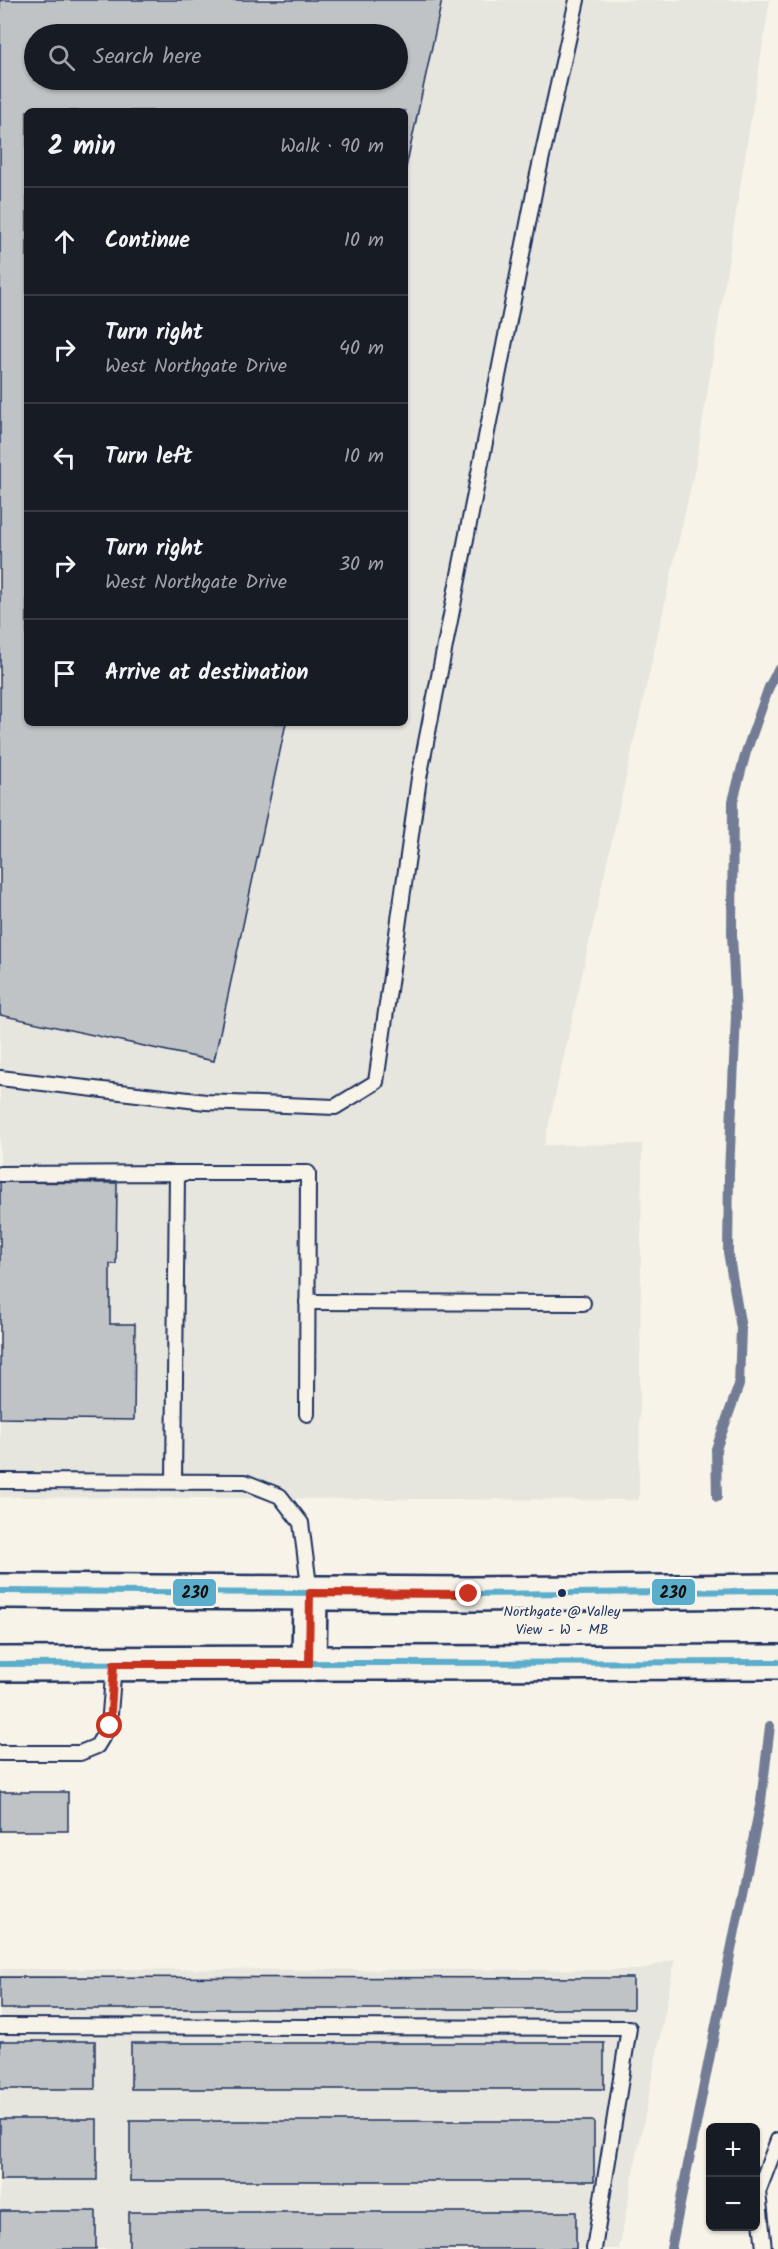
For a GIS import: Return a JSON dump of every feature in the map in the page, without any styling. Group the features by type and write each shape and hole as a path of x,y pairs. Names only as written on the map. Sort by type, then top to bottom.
{"main road":[{"path":"0,1591 778,1592"},
{"path":"309,1664 310,1593"},
{"path":"0,1664 778,1662"}],"lane":[{"path":"0,1077 206,1102 335,1107 376,1082 419,777 534,194 577,0"},
{"path":"174,1481 177,1173"},
{"path":"0,1174 308,1173 307,1414"},
{"path":"307,1302 583,1302"},
{"path":"0,1481 245,1482 280,1496 301,1523 310,1593"},
{"path":"0,1753 80,1753 97,1746 110,1726 114,1664"},
{"path":"0,2026 629,2028 594,2249"},
{"path":"764,2249 758,2192 778,2140"}],"shaded area":[{"path":"0,0 770,0 696,463 544,1145 642,1144 639,1500 0,1497"},
{"path":"675,1959 619,2249 0,2249 0,1969 641,1970"}],"building":[{"path":"0,0 442,0 408,158 408,108 24,108 24,726 285,726 214,1061 0,1015"},
{"path":"0,1182 117,1183 116,1264 110,1264 110,1324 135,1324 134,1420 0,1418"},
{"path":"0,1792 68,1792 68,1831 0,1831"},
{"path":"0,1977 633,1978 633,2009 0,2009"},
{"path":"0,2041 95,2041 95,2089 0,2089"},
{"path":"131,2043 604,2043 604,2089 131,2089"},
{"path":"0,2119 97,2119 97,2180 0,2180"},
{"path":"130,2121 594,2121 594,2181 130,2181"},
{"path":"0,2211 96,2211 96,2249 0,2249"},
{"path":"129,2212 576,2212 576,2249 129,2249"}],"waterway":[{"path":"717,1497 716,1449 739,1385 741,1328 728,1252 736,1016 732,934 733,801 746,752 769,687 778,670"},
{"path":"671,2249 761,1801 770,1726"}],"transit line":[{"name":"230","path":"0,1591 469,1594 778,1591"},
{"name":"230","path":"0,1664 778,1662"}],"place":[{"name":"Northgate @ Valley View - W - MB","path":"562,1593"}],"route":[{"path":"110,1726 114,1664 309,1664 310,1593 469,1594"}]}
